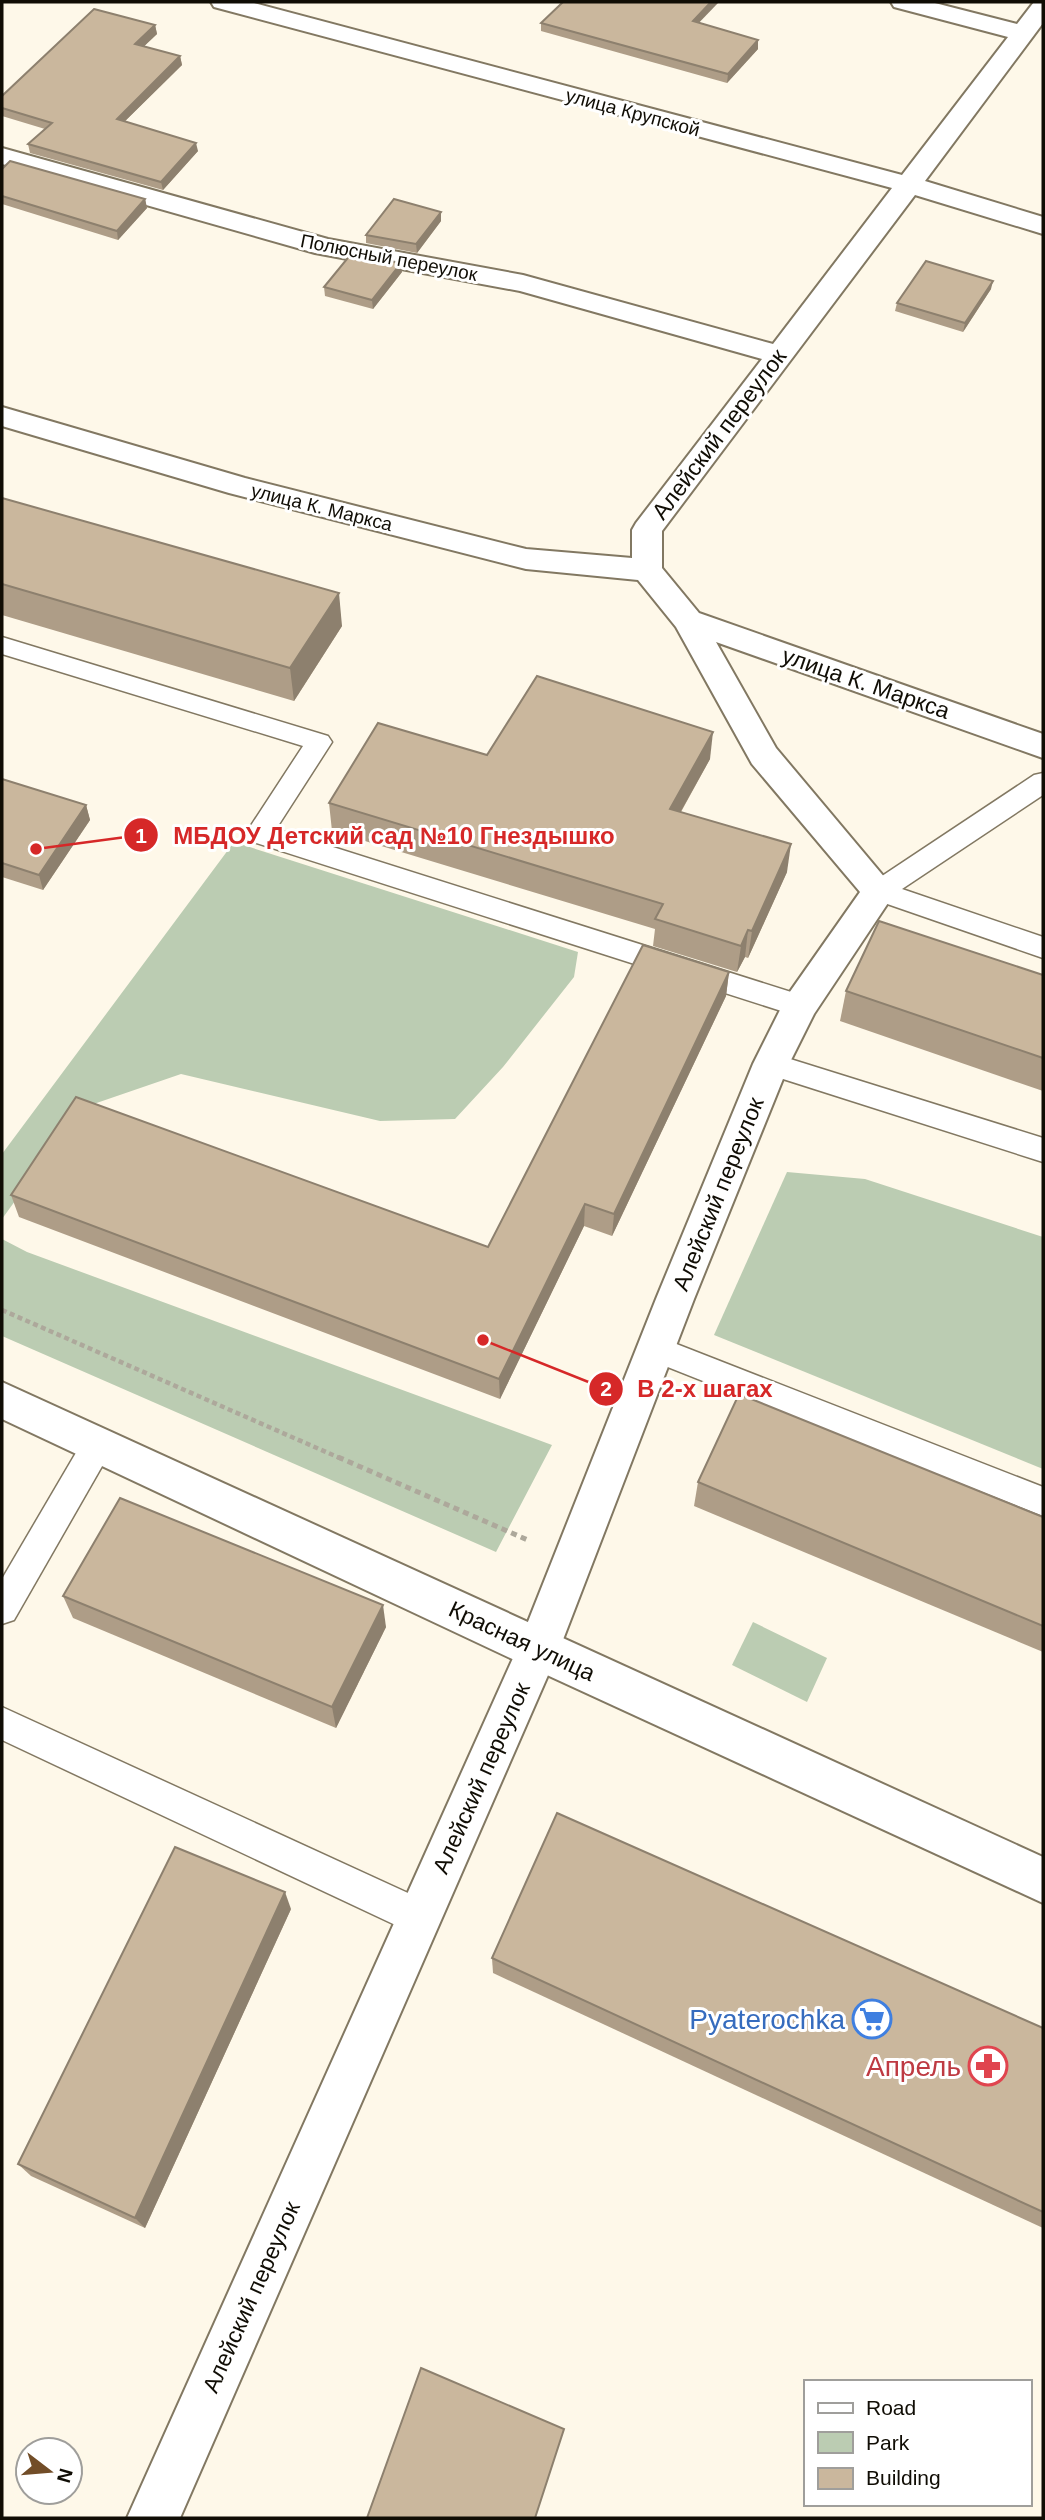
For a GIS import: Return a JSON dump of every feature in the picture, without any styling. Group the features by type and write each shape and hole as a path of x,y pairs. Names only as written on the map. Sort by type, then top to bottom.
{"street":[{"name":"улица Крупской","path":"223,2 910,184 1043,226"},
{"path":"903,2 1021,33"},
{"name":"Алейский переулок","path":"648,570 646,530 1043,7"},
{"name":"Полюсный переулок","path":"2,156 325,247 523,283 778,354"},
{"name":"улица К. Маркса","path":"2,416 240,486 526,559 648,570"},
{"path":"648,570 688,621 764,756 879,891"},
{"name":"улица К. Маркса","path":"688,621 1043,746"},
{"name":"Алейский переулок","path":"153,2518 538,1650 771,1064 800,1006 879,891"},
{"name":"Красная улица","path":"2,1400 538,1650 1043,1880"}],"lane":[{"path":"2,645 319,742 258,834 800,1006"},
{"path":"879,891 1043,782"},
{"path":"879,891 1043,948"},
{"path":"771,1064 1043,1150"},
{"path":"656,1349 1043,1502"},
{"path":"2,1609 98,1444"},
{"path":"2,1723 419,1917"}],"path":[{"path":"2,1310 573,1560"}],"green space":[{"path":"234,842 578,952 574,977 503,1067 455,1119 380,1121 181,1074 82,1108 2,1219 2,1154"},
{"path":"787,1172 865,1179 1043,1237 1043,1469 714,1335"},
{"path":"2,1239 27,1252 552,1445 496,1552 2,1336"},
{"path":"753,1622 827,1658 807,1702 732,1665"}],"building":[{"path":"563,2 711,2 693,21 758,40 728,74 541,23"},
{"path":"94,9 155,25 135,44 180,56 117,119 196,143 161,182 28,144 52,123 2,108 2,96"},
{"path":"10,161 145,199 117,231 2,196 2,169"},
{"path":"394,199 441,212 416,244 366,235"},
{"path":"351,254 401,263 372,300 324,287"},
{"path":"926,261 993,281 965,323 897,303"},
{"path":"2,498 339,593 290,668 2,584"},
{"path":"537,676 713,732 670,809 791,844 752,931 748,930 741,946 655,919 663,904 329,803 378,723 487,755"},
{"path":"2,779 86,805 39,875 2,863"},
{"path":"879,921 1043,975 1043,1058 846,991"},
{"path":"643,945 729,972 614,1214 585,1204 499,1379 11,1195 76,1097 488,1247"},
{"path":"739,1394 1043,1517 1043,1626 698,1482"},
{"path":"120,1498 383,1605 332,1707 63,1596"},
{"path":"557,1813 1043,2028 1043,2212 492,1958"},
{"path":"175,1847 285,1892 135,2218 18,2164"},
{"path":"421,2368 564,2429 535,2518 367,2518"}],"place":[{"name":"МБДОУ Детский сад №10 Гнездышко","path":"36,849"},
{"name":"В 2-х шагах","path":"483,1340"},
{"name":"Pyaterochka","path":"872,2019"},
{"name":"Апрель","path":"988,2066"}]}
